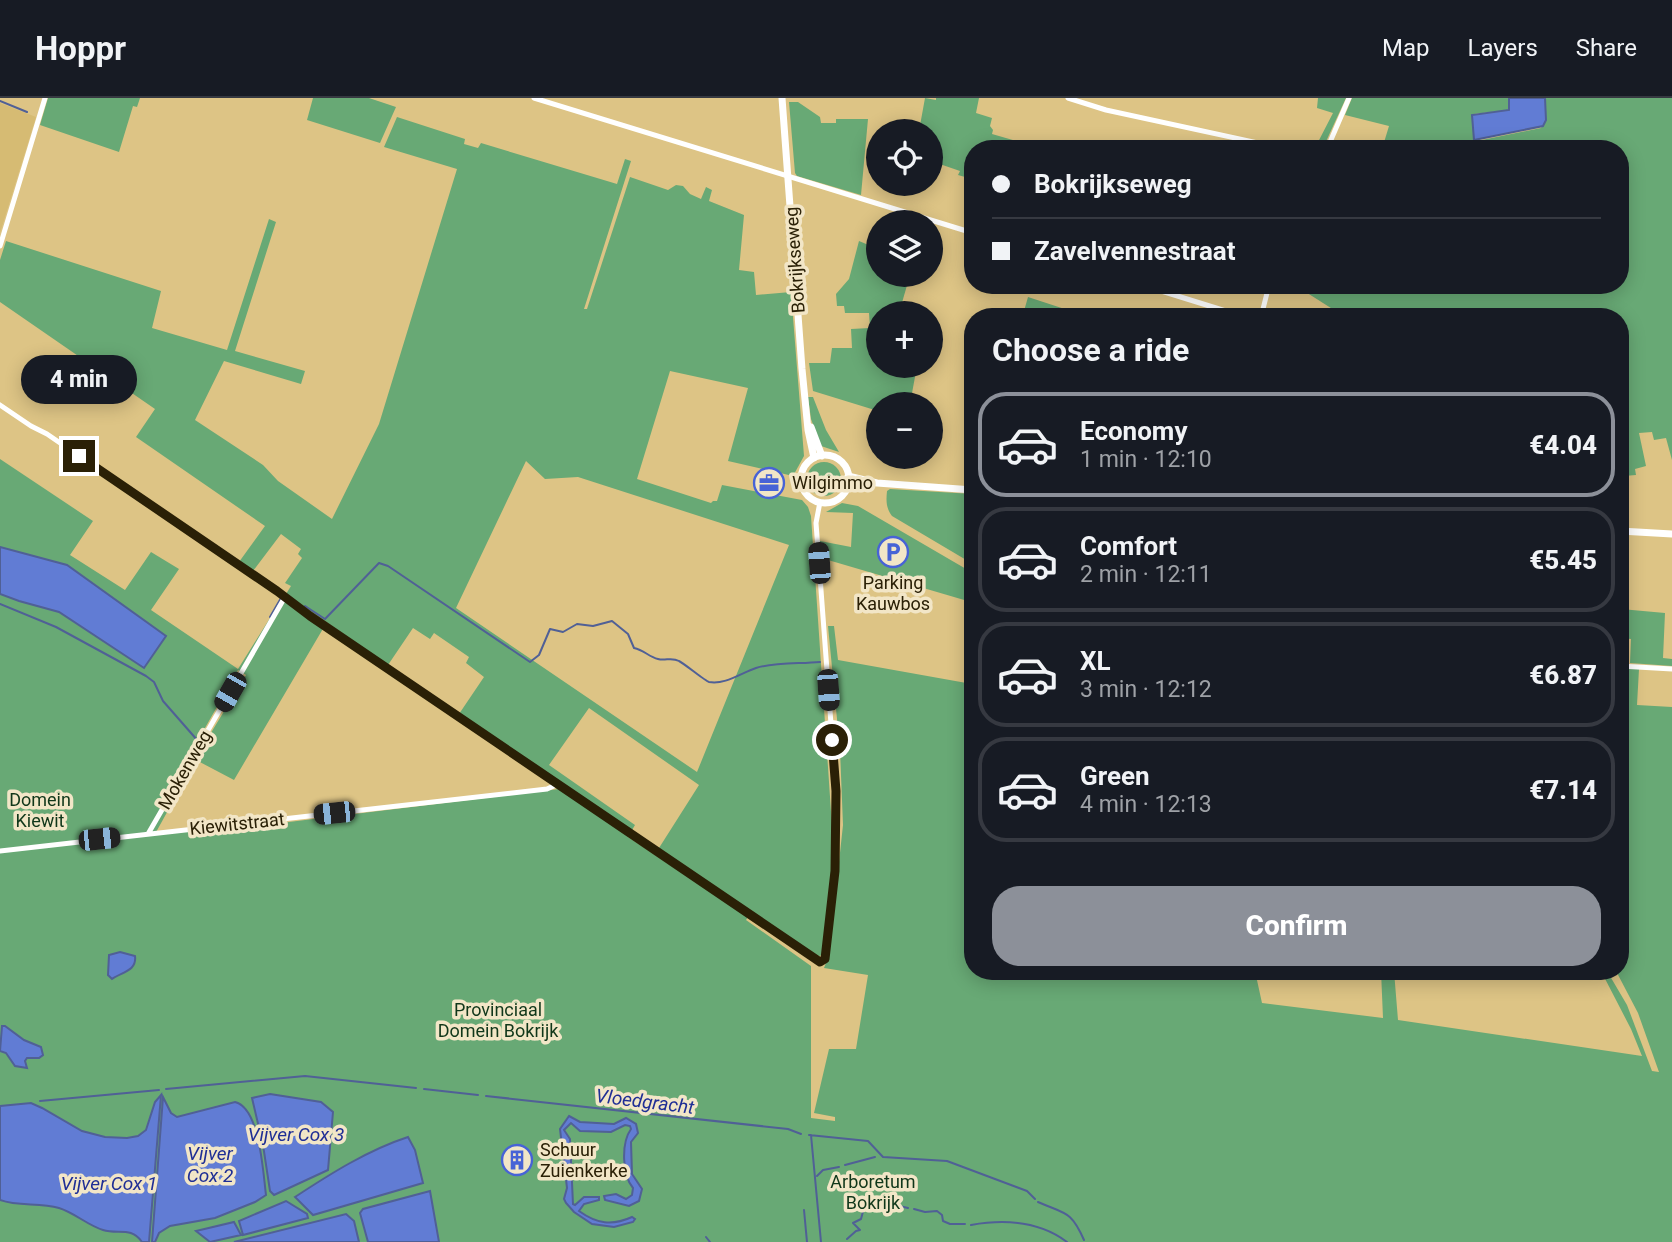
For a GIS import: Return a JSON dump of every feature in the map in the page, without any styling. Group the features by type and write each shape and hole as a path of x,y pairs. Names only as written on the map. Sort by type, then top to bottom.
{"street":[{"path":"0,246 45,98"},
{"path":"534,98 549,100 964,230"},
{"name":"Bokrijkseweg","path":"782,98 808,422 814,458 804,467 801,479 808,496 820,502"},
{"path":"1068,98 1106,110 1244,140"},
{"path":"1331,140 1349,98"},
{"path":"1171,294 1216,308"},
{"path":"0,405 47,434 820,962 825,959 835,871 836,791 816,523 820,502 836,500 847,487 848,476 842,463 830,456 814,458"},
{"name":"Bokrijkseweg","path":"808,422 822,456"},
{"path":"848,476 877,483 964,489"},
{"path":"847,487 877,483"},
{"path":"1629,532 1672,534"},
{"name":"Mokenweg","path":"148,834 285,597"},
{"path":"1629,667 1672,669"},
{"name":"Kiewitstraat","path":"0,851 547,789 558,784"}],"shaded area":[{"path":"0,103 36,117 0,233"}],"green space":[{"path":"48,98 140,98 137,107 133,106 119,152 40,125"},
{"path":"313,98 369,98 396,107 380,143 307,120"},
{"path":"925,98 979,98 976,113 992,118 992,134 1013,140 964,140 964,177 958,175 960,171 943,165 943,119 921,119"},
{"path":"1318,98 1346,98 1327,140 1319,140 1333,113 1317,108"},
{"path":"1352,98 1509,98 1509,110 1474,114 1477,140 1385,140 1389,126 1345,115"},
{"path":"1545,98 1672,98 1672,460 1666,438 1654,440 1652,432 1639,433 1646,466 1635,469 1636,475 1629,476 1629,308 1331,308 1309,294 1629,294 1629,140 1482,140 1541,128 1546,120"},
{"path":"789,102 798,102 820,117 821,123 836,123 836,119 866,119 861,195 797,176"},
{"path":"397,117 465,139 464,144 478,148 481,143 617,184 625,159 631,161 584,309 587,309 630,177 668,190 676,185 683,186 690,194 701,199 706,187 712,190 709,201 744,215 739,270 754,272 756,295 791,292 804,456 793,476 728,461 748,388 670,371 637,479 711,503 717,501 722,485 802,500 808,507 811,516 834,856 823,953 820,956 813,955 659,848 699,785 589,708 549,765 635,825 628,837 748,917 746,920 811,966 811,1118 835,1121 835,1117 814,1113 829,1049 856,1049 868,975 824,968 829,955 843,825 840,750 828,626 834,626 838,660 964,683 964,980 1257,980 1262,1003 1383,1018 1381,980 1395,980 1398,1020 1642,1056 1606,980 1612,980 1627,1005 1652,1071 1659,1072 1638,1013 1621,980 1629,980 1629,669 1639,669 1637,705 1672,707 1672,1242 0,1242 0,459 93,521 70,555 125,590 151,552 179,569 151,610 238,669 282,599 324,627 234,780 196,760 155,834 214,828 215,831 559,789 602,818 605,813 459,714 484,677 466,663 469,657 434,633 430,639 413,628 388,665 286,594 291,586 285,583 302,558 298,554 301,549 281,534 253,571 239,562 265,526 136,437 155,409 0,302 0,260 6,241 161,291 152,328 227,350 269,219 276,222 235,351 305,371 301,384 224,361 195,420 263,465 278,481 332,519 379,424 457,169 384,147","holes":["526,461 545,479 578,477 789,545 697,772 456,608","238,670 246,675 203,746 197,742"]},
{"path":"859,241 866,244 866,287 907,287 902,301 866,301 866,313 845,313 844,306 837,306 836,294 849,279"},
{"path":"1028,297 1062,308 1025,308"},
{"path":"866,328 866,378 915,378 912,392 866,392 866,407 813,391 809,363 830,363 832,348 852,348 851,329"},
{"path":"808,397 813,397 826,430 839,452 821,446 811,419"},
{"path":"824,462 836,467 841,479 836,491 824,496 812,491 807,479 812,467"},
{"path":"887,491 964,493 964,559 892,516"},
{"path":"842,503 858,506 964,568 964,600 828,560 827,570 823,570 820,541 851,547 853,513 826,512"},
{"path":"1629,610 1665,613 1663,658 1672,659 1672,666 1630,663"}],"water":[{"path":"1509,98 1545,98 1546,120 1543,126 1474,140 1472,115 1509,110"},
{"path":"0,547 67,565 166,636 144,668 59,612 0,594"},
{"path":"120,952 135,956 134,965 112,979 108,975 109,955"},
{"path":"2,1026 41,1047 43,1055 39,1058 27,1058 27,1068 15,1066 6,1053 0,1051"},
{"name":"Vijver Cox 3","path":"270,1094 321,1102 333,1112 328,1170 274,1195 270,1191 252,1098"},
{"name":"Vijver Cox 1","path":"161,1095 149,1242 142,1242 129,1232 97,1228 59,1208 0,1200 0,1106 31,1103 82,1131 105,1137 127,1138 138,1136 146,1130 155,1102"},
{"name":"Vijver Cox 2","path":"163,1097 171,1113 177,1117 235,1102 243,1107 250,1116 259,1142 266,1195 215,1218 170,1226 152,1242"},
{"path":"569,1116 580,1122 614,1124 626,1118 636,1124 638,1133 631,1142 632,1174 642,1189 639,1201 629,1206 605,1200 604,1196 616,1194 626,1199 632,1195 633,1188 624,1159 630,1126 625,1125 611,1132 580,1131 571,1123 564,1130 570,1139 573,1204 584,1197 599,1197 599,1200 584,1204 579,1211 598,1221 618,1222 632,1217 635,1219 633,1222 614,1227 592,1224 566,1203 564,1199 567,1188 560,1129"},
{"path":"408,1137 415,1150 423,1183 313,1215 295,1197 364,1156"},
{"path":"430,1191 439,1242 368,1242 360,1213 363,1209"},
{"path":"286,1201 307,1214 308,1218 243,1235 239,1221"},
{"path":"346,1214 354,1221 359,1242 234,1242"},
{"path":"234,1222 241,1235 210,1242 196,1231"}],"waterway":[{"path":"0,101 27,112"},
{"path":"305,606 325,619 379,563 388,566 530,662 539,655 550,629 563,632 577,624 593,626 612,621 628,634 634,648 658,659 679,661 709,682 727,680 763,666 820,662"},
{"path":"270,617 281,598"},
{"path":"0,604 56,627 146,676 154,682 163,701 198,741"},
{"name":"Vloedgracht","path":"166,1089 305,1076 416,1088"},
{"name":"Vloedgracht","path":"424,1089 478,1095"},
{"name":"Vloedgracht","path":"40,1101 159,1090"},
{"name":"Vloedgracht","path":"486,1096 788,1129 801,1134"},
{"name":"Vloedgracht","path":"809,1135 868,1141 883,1157 947,1161 1027,1191 1035,1199"},
{"path":"811,1135 821,1242"},
{"path":"845,1165 875,1157"},
{"path":"817,1176 823,1170 839,1167"},
{"name":"Vloedgracht","path":"1038,1202 1071,1218 1084,1240"},
{"path":"895,1205 908,1208"},
{"path":"847,1239 860,1230 853,1223 861,1219 864,1208 889,1206"},
{"path":"914,1209 937,1211 942,1215 943,1221 965,1224"},
{"path":"804,1210 807,1242"},
{"path":"971,1225 1021,1223 1045,1230 1067,1242"},
{"path":"706,1237 710,1242"}],"place":[{"name":"Wilgimmo","path":"769,483"},
{"name":"Parking Kauwbos","path":"893,552"},
{"name":"Schuur Zuienkerke","path":"517,1160"}],"route":[{"path":"79,456 820,962 825,959 835,871 836,791 832,740"}],"park label":[{"name":"Domein Kiewit","path":"40,810"},
{"name":"Provinciaal Domein Bokrijk","path":"498,1020"},
{"name":"Arboretum Bokrijk","path":"873,1192"}]}
